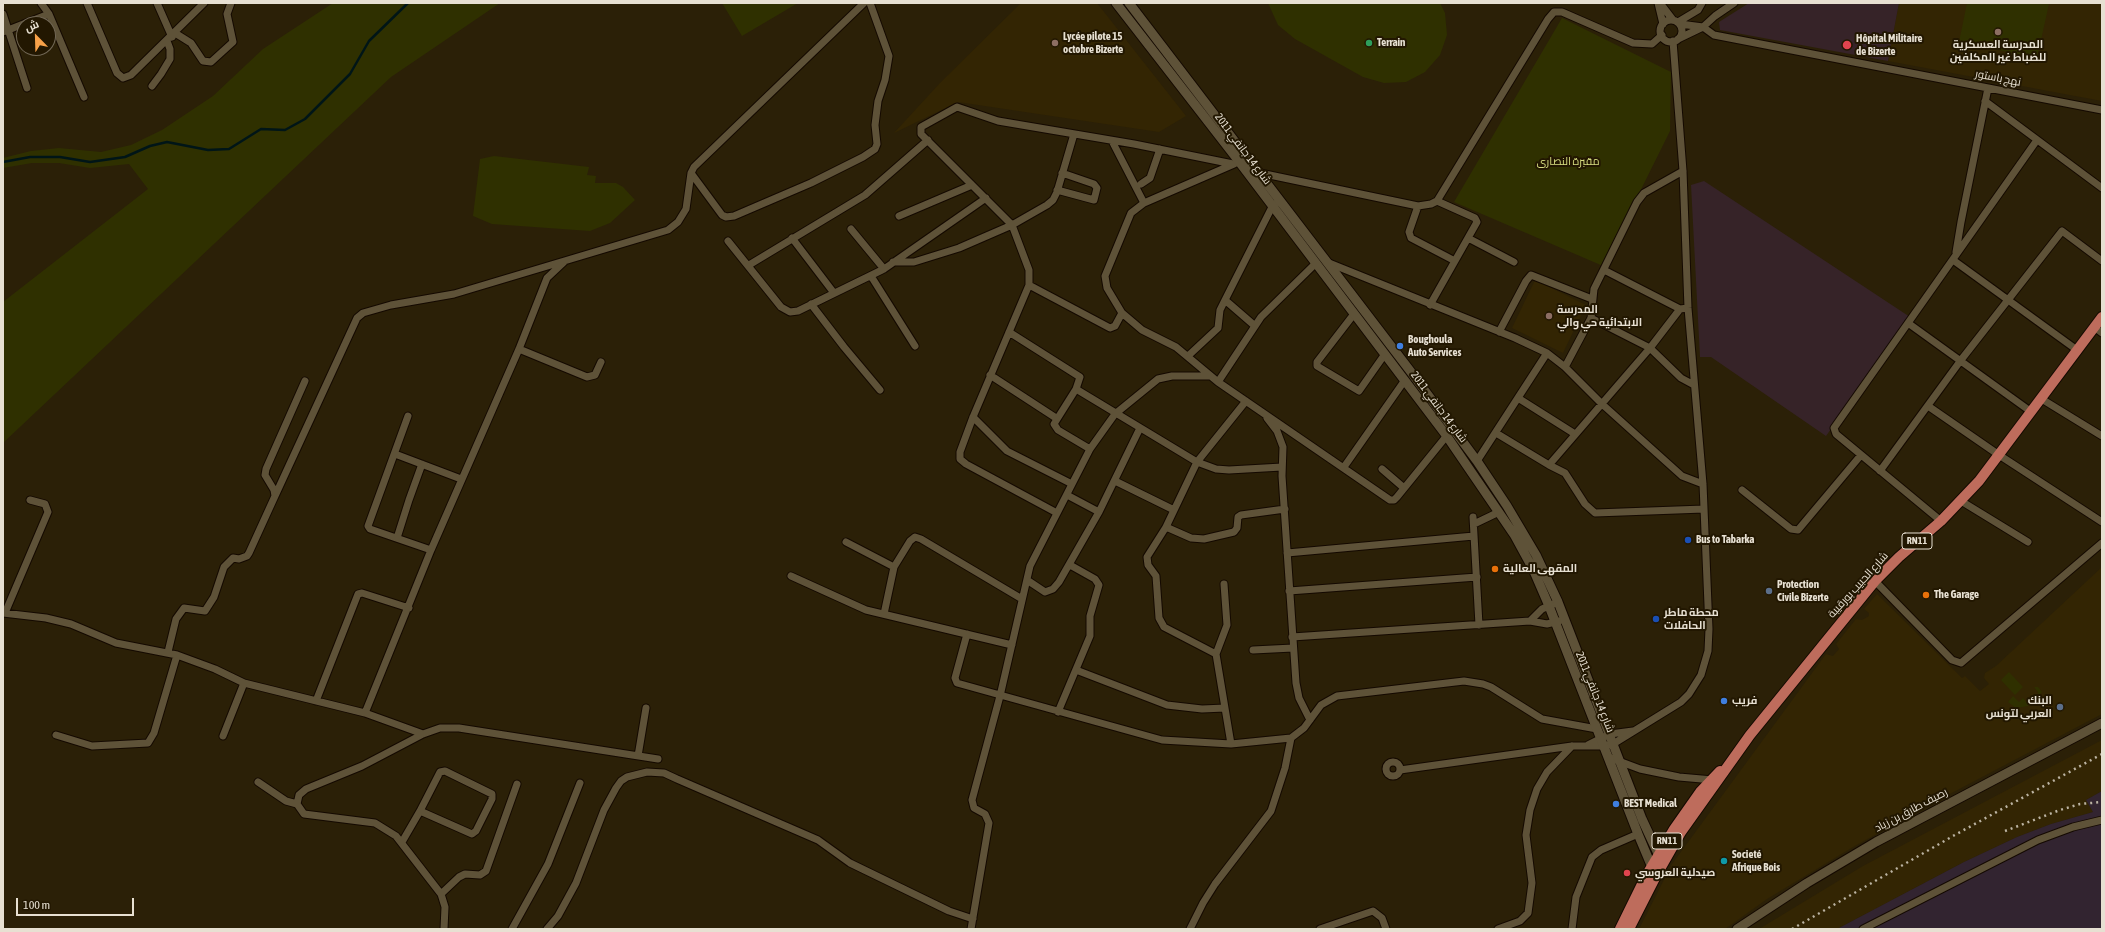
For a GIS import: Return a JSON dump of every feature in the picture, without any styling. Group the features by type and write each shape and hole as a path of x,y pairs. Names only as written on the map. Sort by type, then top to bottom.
{"main road":[{"name":"شارع 14 جانفي 2011","path":"1116,3 1236,163 1272,207 1404,380 1477,461 1529,543 1558,602 1620,763 1661,859"},
{"name":"شارع 14 جانفي 2011","path":"1129,3 1260,173 1450,432 1528,559 1549,606 1638,834 1654,871"},
{"name":"شارع الحبيب بورقيبة","path":"1620,929 1688,809 1715,780 1876,581 1899,557 1941,521 1961,501 1999,455 2030,411 2077,350 2098,330 2102,317"},
{"name":"رصيف طارق بن زياد","path":"1737,929 1807,883 1870,845 2102,723"},
{"name":"شارع الحبيب بورقيبة","path":"1629,929 1654,871"}],"street":[{"path":"42,3 49,14 84,97"},
{"path":"87,3 117,73 123,78 131,75 173,36 204,3"},
{"path":"152,86 162,74 170,59 170,49 173,36 157,3"},
{"path":"173,36 188,41 194,47 202,61 207,63 231,45 233,37 227,14 231,3"},
{"path":"168,652 176,619 184,608 205,610 214,597 224,567 233,558 239,559 247,556 249,553 357,318 363,313 391,305 454,294 668,230 678,222 686,209 691,173 708,152 742,122 864,3"},
{"path":"691,173 719,212 726,217 730,217 811,183 874,151 878,144 875,125 878,101 885,80 889,56 870,3"},
{"path":"967,634 955,682 1000,696 1162,740 1231,744 1291,738 1304,728 1321,705 1337,696 1464,681 1491,687 1542,719 1600,738 1613,744 1681,702 1696,685 1705,664 1709,629 1703,484 1694,385 1684,308 1683,171 1676,40 1682,34 1677,22 1659,3"},
{"path":"1260,173 1418,206 1437,202 1554,12 1562,12 1633,43 1652,44 1662,35 1663,24 1659,3"},
{"path":"1663,24 1677,22 1698,10 1702,3"},
{"path":"1662,35 1668,41 1676,40 1703,27 1715,16 1734,3"},
{"path":"3,14 6,31 27,88"},
{"path":"6,31 49,14"},
{"name":"نهج باستور","path":"1677,22 1703,27 1714,35 2102,110"},
{"path":"1954,257 1988,88"},
{"path":"1985,101 2102,188"},
{"path":"1057,513 962,461 959,456 972,417 1029,285 1029,270 1012,225 921,134 921,126 957,108 998,121 1236,163"},
{"path":"893,262 914,262 925,260 983,239 1012,225 1047,205 1053,200 1057,190 1074,134"},
{"path":"748,265 865,195 928,140"},
{"path":"1941,521 1836,434 1834,428 2037,140"},
{"path":"1112,141 1144,203"},
{"path":"1142,184 1150,178 1160,149"},
{"path":"1248,157 1144,203 1136,208 1127,220 1105,276 1107,288 1122,314 1142,330 1176,347 1218,382 1390,500 1394,500 1450,432"},
{"path":"1565,366 1591,318 1594,290 1640,198 1650,189 1683,171"},
{"path":"1057,190 1094,200 1096,188 1094,184 1062,173"},
{"path":"899,216 972,185"},
{"path":"728,241 785,311 798,311 884,269 986,198"},
{"path":"1188,356 1218,328 1220,310 1272,207 1280,200"},
{"path":"1430,305 1477,222 1476,219 1437,202"},
{"path":"1418,206 1409,232 1411,238 1455,261"},
{"path":"851,229 884,269"},
{"path":"1880,471 1961,360 2062,231 2102,261"},
{"path":"792,238 834,293"},
{"path":"1468,238 1514,262"},
{"path":"1954,257 2077,350"},
{"path":"365,713 409,608 431,550 547,278 566,260"},
{"path":"1326,262 1547,353 1565,366 1602,404 1682,476 1703,484"},
{"path":"1218,382 1255,326 1276,301 1315,264"},
{"path":"1604,270 1684,308"},
{"path":"1499,332 1526,281 1531,275 1592,299"},
{"path":"871,276 915,346"},
{"path":"1029,285 1110,328 1115,326 1122,314"},
{"path":"1225,300 1255,326"},
{"path":"812,304 844,347 880,390"},
{"path":"1549,465 1574,434 1602,404 1684,308"},
{"path":"1354,314 1317,362 1317,366 1359,391 1385,354"},
{"path":"1591,318 1650,348 1681,378 1694,385"},
{"path":"1908,323 2030,411"},
{"path":"1009,332 1078,375 1080,380 1076,389 1056,418 1054,424 1055,428 1090,449"},
{"path":"518,349 587,376 595,375 601,362"},
{"path":"1477,461 1547,353"},
{"path":"990,375 1056,418"},
{"path":"971,929 989,823 985,814 974,808 972,800 1000,696 1030,566 1090,449 1115,414 1158,379 1172,376 1210,376"},
{"path":"1344,467 1404,380"},
{"path":"275,496 274,490 265,475 266,469 304,381"},
{"path":"1076,389 1115,414 1197,462 1216,469 1229,470 1282,467"},
{"path":"1518,398 1574,434"},
{"path":"2040,398 2102,436"},
{"path":"1216,654 1174,634 1161,624 1156,576 1147,561 1149,552 1166,527 1197,462 1246,401"},
{"path":"1928,406 1999,455 2102,522"},
{"path":"1264,413 1281,439 1284,454 1282,467 1292,637 1297,691 1310,720"},
{"path":"408,416 368,524 370,529 431,550"},
{"path":"972,417 1007,451 1072,484"},
{"path":"1027,580 1042,591 1049,592 1060,582 1099,512 1140,428"},
{"path":"1496,433 1565,473 1585,504 1595,514 1704,509"},
{"path":"395,454 461,479"},
{"path":"1742,490 1791,529 1798,530 1861,455"},
{"path":"398,538 409,500 422,464"},
{"path":"1382,469 1404,488"},
{"path":"1115,481 1174,510"},
{"path":"1067,495 1099,512"},
{"path":"30,500 45,504 48,512 4,613 61,621 116,643 168,652 215,669 244,682 365,713 423,734"},
{"path":"1961,501 2028,542"},
{"path":"1166,527 1192,538 1204,539 1234,532 1237,528 1238,517 1241,515 1285,509"},
{"path":"1478,625 1477,577 1473,521 1499,512"},
{"path":"1287,553 1474,536"},
{"path":"884,614 894,567 910,541 918,537 1022,598"},
{"path":"846,542 894,567"},
{"path":"1876,581 1952,660 1961,663 2102,543"},
{"path":"1058,712 1090,636 1090,616 1099,585 1095,579 1070,565"},
{"path":"791,576 858,606 884,614 1012,645"},
{"path":"1289,592 1477,577"},
{"path":"1224,584 1228,625 1216,654 1231,744"},
{"path":"316,701 356,596 362,593 409,608"},
{"path":"1530,621 1542,609 1558,602"},
{"path":"1292,637 1530,621 1547,624 1565,619"},
{"path":"1253,650 1293,648"},
{"path":"56,735 92,746 148,743 154,733 177,655"},
{"path":"1076,670 1167,705 1202,709 1225,708"},
{"path":"223,736 244,682"},
{"path":"638,756 646,708"},
{"path":"444,929 444,907 441,894 402,842 383,827 375,823 309,816 300,811 297,804 299,795 306,789 362,766 434,729 453,727 658,759"},
{"path":"1400,770 1588,745 1610,734 1633,731"},
{"path":"1190,929 1203,903 1215,884 1271,811 1285,768 1291,738"},
{"path":"1498,929 1520,921 1528,913 1532,883 1526,835 1530,810 1537,788 1546,772 1572,746"},
{"path":"1608,757 1620,763 1651,772 1715,780"},
{"path":"402,842 442,771 492,794 492,799 476,831 472,834 420,811"},
{"path":"547,929 554,923 576,883 604,810 616,788 621,781 627,777 647,772 664,774 677,778 811,838 824,844 850,863 948,912 973,919"},
{"path":"258,782 286,801 297,804"},
{"path":"512,929 548,864 580,783"},
{"path":"441,894 459,877 465,874 480,875 486,871 517,784"},
{"path":"1863,929 2038,840 2073,827 2102,820"},
{"path":"1572,929 1576,897 1592,857 1601,850 1638,834"},
{"path":"1320,929 1373,912 1382,918 1386,929"}],"shaded area":[{"name":"Lycée pilote 15 octobre Bizerte","path":"1021,3 1097,3 1186,116 1159,132 958,102 894,133 940,83"},
{"name":"Hôpital Militaire de Bizerte","path":"1749,3 1899,3 1888,61 1720,30 1719,22"},
{"name":"المدرسة العسكرية للضباط غير المكلفين","path":"1899,3 2102,3 2102,101 1888,61"},
{"path":"1704,181 1910,317 1826,436 1711,357 1700,357 1691,185"},
{"name":"المدرسة الابتدائية حي والي","path":"1535,280 1586,305 1563,353 1512,328"},
{"path":"2102,567 2102,714 1906,817 1900,814 1894,818 1896,823 1767,899 1725,929 1639,929 1672,864 1826,654 1833,656 1839,649 1836,644 1856,619 1862,620 1869,616 1869,613 1864,609 1877,594 1962,678 1965,676 1980,691 1989,684 1984,678 1985,673 1996,666"},
{"path":"2102,740 2102,791 2086,800 2093,812 2051,824 2017,837 1964,862 1837,929 1759,929 1863,866"},
{"path":"2102,791 2102,929 1837,929 1964,862 2017,837 2051,824 2093,812 2086,800"}],"green space":[{"path":"333,3 500,3 391,77 3,443 3,302 148,189 129,164 90,168 59,163 32,163 3,168 3,158 31,151 59,148 101,152 131,145 162,130 213,96 263,49"},
{"path":"722,3 798,3 742,36"},
{"path":"1268,3 1440,3 1445,13 1447,35 1440,55 1425,72 1406,82 1384,83 1363,77 1295,39 1278,25"},
{"path":"1967,3 2049,4 2037,58 1959,42"},
{"name":"مقبرة النصارى","path":"1562,18 1671,72 1670,131 1603,266 1454,202"},
{"path":"494,156 589,167 587,175 596,176 595,183 616,183 623,187 635,200 610,223 590,231 492,224 473,216 480,159"},
{"path":"2009,672 2023,687 2015,695 2001,680"},
{"path":"2034,687 2038,687 2042,692 2028,706 2016,708 2008,702 2013,696 2019,702 2023,698 2027,703 2038,694"}],"waterway":[{"path":"3,162 30,157 60,157 90,162 125,157 150,146 167,142 208,150 229,149 261,129 285,130 305,119 350,74 369,41 408,3"}],"railway":[{"path":"1792,929 1953,836 2102,754"},
{"path":"2005,831 2080,804 2102,802"}],"place":[{"name":"المدرسة العسكرية للضباط غير المكلفين","path":"1998,32"},
{"name":"Lycée pilote 15 octobre Bizerte","path":"1055,43"},
{"name":"Terrain","path":"1369,43"},
{"name":"Hôpital Militaire de Bizerte","path":"1847,45"},
{"name":"المدرسة الابتدائية حي والي","path":"1549,316"},
{"name":"Boughoula Auto Services","path":"1400,346"},
{"name":"Bus to Tabarka","path":"1688,540"},
{"name":"المقهى العالية","path":"1495,569"},
{"name":"Protection Civile Bizerte","path":"1769,591"},
{"name":"The Garage","path":"1926,595"},
{"name":"محطة ماطر الحافلات","path":"1656,619"},
{"name":"فريب","path":"1724,701"},
{"name":"البنك العربي لتونس","path":"2060,707"},
{"name":"BEST Medical","path":"1616,804"},
{"name":"Societé Afrique Bois","path":"1724,861"},
{"name":"صيدلية العروسي","path":"1627,873"}]}
